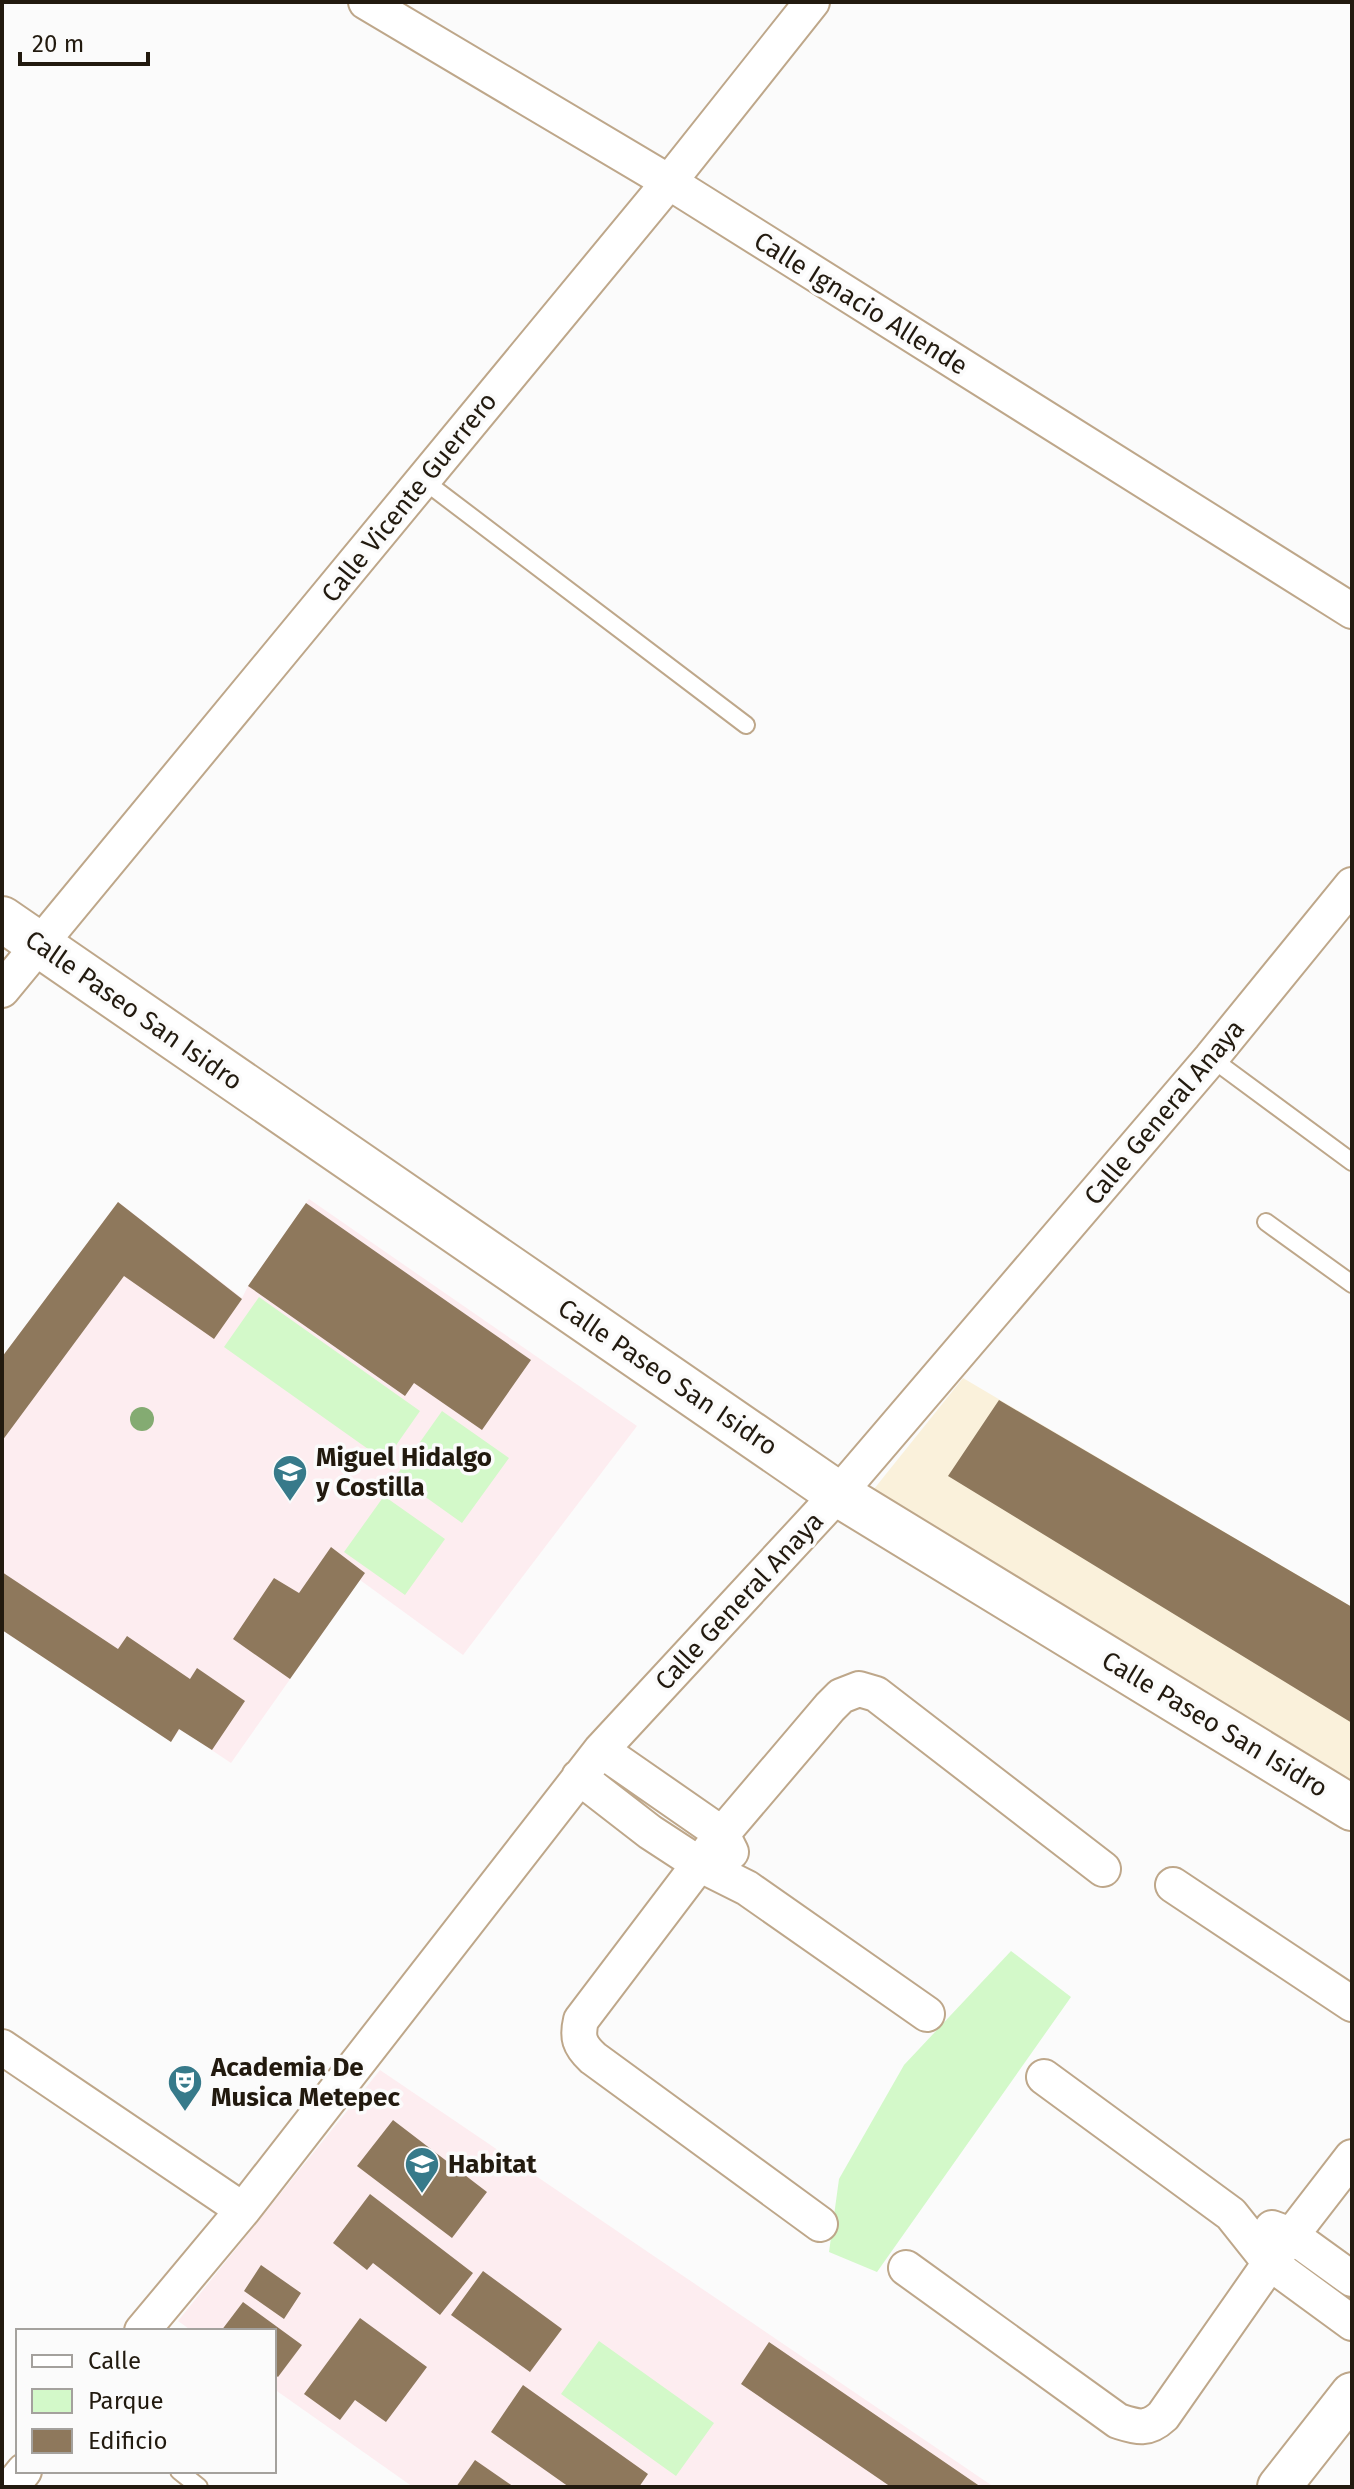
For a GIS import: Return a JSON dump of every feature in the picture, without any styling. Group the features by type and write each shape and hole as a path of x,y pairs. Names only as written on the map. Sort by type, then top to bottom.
{"main road":[{"name":"Calle Paseo San Isidro","path":"2,919 838,1494 1352,1808"}],"street":[{"name":"Calle Ignacio Allende","path":"366,2 669,182 1352,611"},
{"name":"Calle Vicente Guerrero","path":"2,990 669,182 812,2"},
{"name":"Calle General Anaya","path":"144,2329 243,2210 601,1750 838,1494 1211,1058 1352,885"},
{"path":"820,2224 593,2058 582,2047 578,2034 581,2020 722,1834 830,1707 841,1696 859,1689 876,1694 1103,1869"},
{"path":"601,1750 722,1834 747,1888"},
{"path":"579,1777 650,1832 699,1864 747,1888 927,2014"},
{"path":"1173,1885 1352,2004"},
{"path":"2,2047 243,2210"},
{"path":"1044,2077 1231,2214 1270,2263 1352,2323"},
{"path":"906,2268 1118,2421 1137,2427 1153,2425 1163,2416 1270,2263 1352,2157"},
{"path":"1231,2214 1291,2235 1352,2279"},
{"path":"1279,2487 1352,2394"}],"lane":[{"path":"423,480 746,725"},
{"path":"1211,1058 1352,1162"},
{"path":"1266,1222 1352,1284"},
{"path":"182,2473 199,2487"}],"shaded area":[{"name":"Miguel Hidalgo y Costilla","path":"309,1199 637,1426 463,1655 360,1580 231,1763 180,1729 171,1742 2,1630 2,1357 118,1202 242,1298"},
{"path":"963,1378 1352,1607 1352,1781 874,1489"},
{"name":"Habitat","path":"380,2070 994,2487 413,2487 276,2390 276,2329 189,2329 178,2321"}],"green space":[{"path":"259,1297 420,1411 385,1461 224,1347"},
{"path":"442,1411 509,1458 462,1523 396,1476"},
{"path":"384,1496 445,1539 405,1595 344,1552"},
{"path":"1011,1951 1071,1997 877,2272 829,2252 839,2179 904,2065"},
{"path":"599,2341 714,2423 676,2476 561,2394"}],"building":[{"path":"118,1202 242,1299 214,1339 124,1276 2,1441 2,1357"},
{"path":"306,1203 531,1360 482,1430 414,1383 405,1396 248,1286"},
{"path":"999,1400 1352,1607 1352,1723 948,1476"},
{"path":"331,1547 365,1573 290,1679 233,1639 274,1578 299,1593"},
{"path":"2,1572 118,1649 127,1636 190,1679 197,1668 245,1701 212,1750 179,1729 171,1742 2,1630"},
{"path":"393,2120 487,2192 452,2238 357,2166"},
{"path":"370,2194 473,2273 440,2315 373,2263 367,2270 333,2243"},
{"path":"261,2265 301,2293 284,2319 244,2291"},
{"path":"483,2271 562,2329 530,2372 451,2315"},
{"path":"243,2302 302,2345 278,2377 276,2329 223,2329"},
{"path":"360,2318 427,2367 386,2422 355,2400 340,2420 304,2394"},
{"path":"769,2342 981,2487 891,2487 741,2384"},
{"path":"523,2385 648,2474 639,2487 569,2487 491,2432"},
{"path":"475,2460 514,2487 456,2487"}],"place":[{"name":"Miguel Hidalgo y Costilla","path":"290,1503"},
{"name":"Academia De Musica Metepec","path":"185,2113"},
{"name":"Habitat","path":"422,2195"}]}
